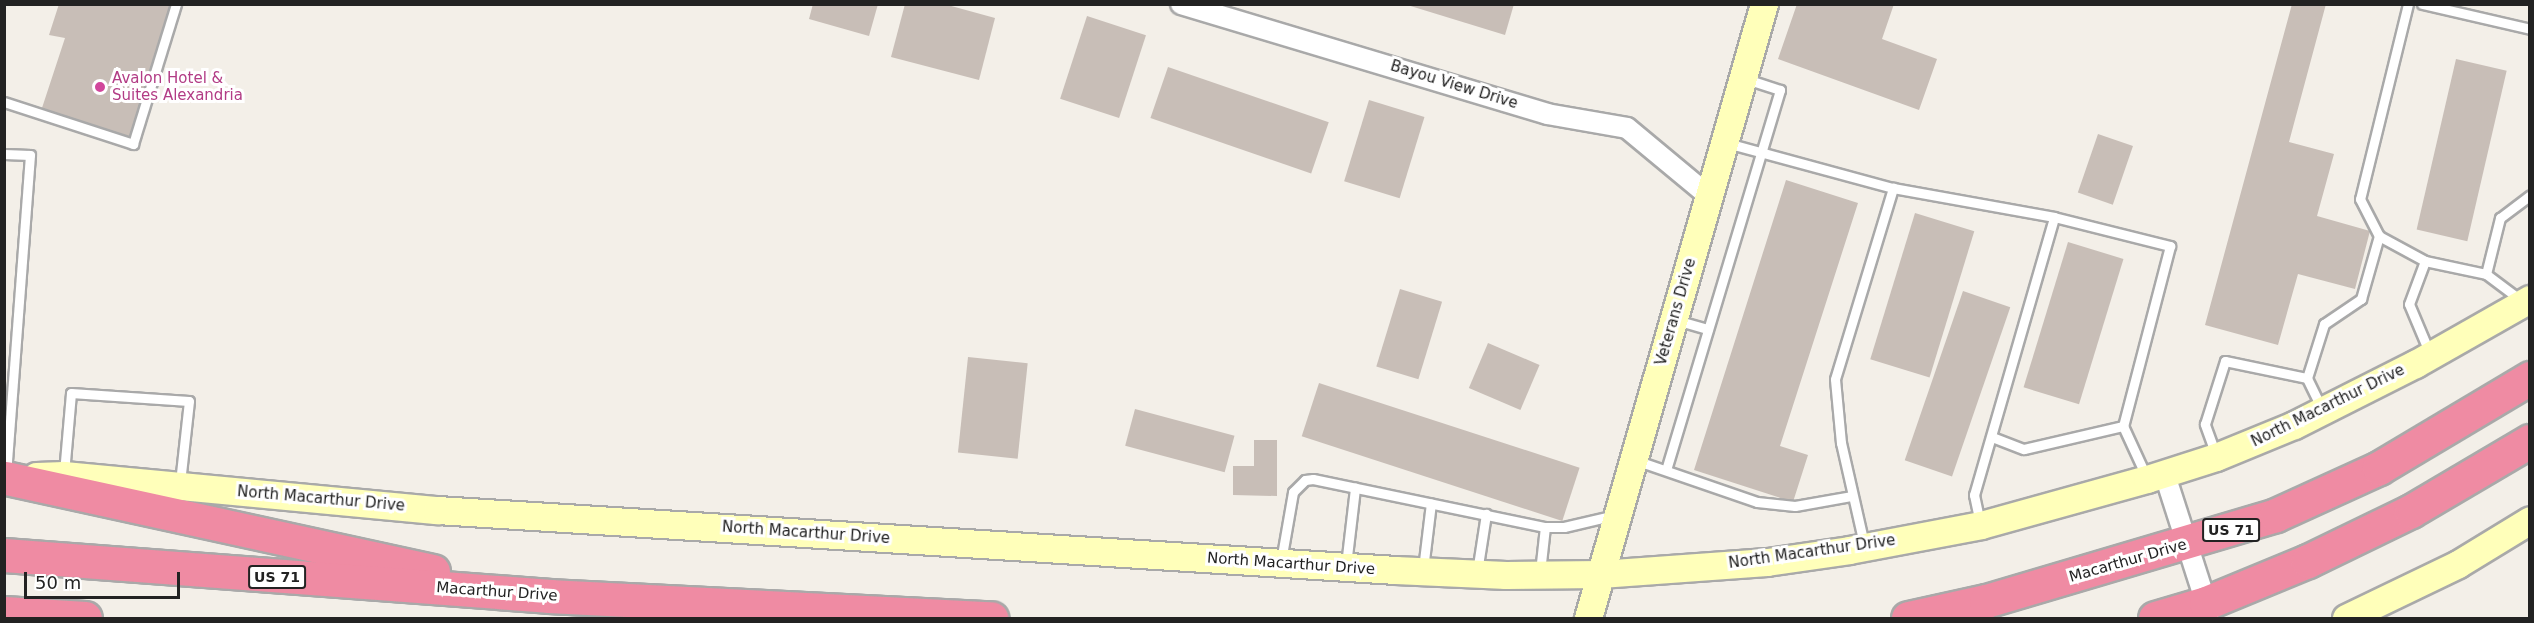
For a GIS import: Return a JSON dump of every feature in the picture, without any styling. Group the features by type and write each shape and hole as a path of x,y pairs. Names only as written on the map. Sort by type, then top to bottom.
{"highway":[{"name":"Macarthur Drive","path":"1908,618 1986,601 2189,544 2276,515 2379,468 2529,378"},
{"path":"2155,618 2209,611 2401,516 2529,441"},
{"path":"5,478 550,596"},
{"name":"Macarthur Drive","path":"4,555 550,596 991,618"},
{"path":"4,614 85,618"}],"street":[{"name":"Bayou View Drive","path":"1181,4 1547,114 1627,128 1709,196"},
{"name":"Veterans Drive","path":"1588,618 1764,4"},
{"name":"North Macarthur Drive","path":"5,478 64,475 437,510 1423,572 1600,574 1767,562 1865,547 1981,525 2156,475 2216,457 2323,411 2431,355 2527,300"},
{"path":"2156,475 2189,544 2209,611"},
{"path":"2349,618 2458,564 2529,520"}],"lane":[{"path":"4,102 134,144 176,4"},
{"path":"2408,4 2360,199 2379,236 2425,261 2486,274 2527,300"},
{"path":"2422,4 2529,30"},
{"path":"1666,470 1780,90 1743,78"},
{"path":"1724,142 1893,188 2054,217 2170,246 2123,426 2156,475"},
{"path":"4,154 30,155 5,478"},
{"path":"1865,547 1841,443 1835,379 1893,188"},
{"path":"2486,274 2500,218 2529,195"},
{"path":"1981,525 1974,495 2054,217"},
{"path":"2323,411 2307,378 2324,324 2361,299 2379,236"},
{"path":"2425,261 2409,304 2431,355"},
{"path":"1674,320 1708,329"},
{"path":"2216,457 2205,424 2225,361 2307,378"},
{"path":"64,475 71,393 189,401 180,486"},
{"path":"1992,437 2024,448 2123,426"},
{"path":"1634,459 1757,502 1795,506 1852,496"},
{"path":"1281,563 1290,502 1297,486 1313,479 1545,526 1564,527 1618,514"},
{"path":"1346,567 1355,488"},
{"path":"1423,572 1431,503"},
{"path":"1477,574 1486,514"},
{"path":"1540,575 1545,526"}],"building":[{"name":"Avalon Hotel & Suites Alexandria","path":"59,4 173,4 133,144 40,114 65,38 49,35"},
{"path":"813,4 878,4 869,36 809,19"},
{"path":"905,4 944,4 995,18 979,80 891,57"},
{"path":"1404,4 1514,4 1505,35"},
{"path":"1797,4 1894,4 1882,39 1937,59 1919,110 1778,59"},
{"path":"2292,4 2326,4 2289,142 2334,154 2317,216 2370,231 2355,289 2298,274 2278,345 2205,325"},
{"path":"1087,16 1146,35 1119,118 1060,99"},
{"path":"2456,59 2507,71 2467,241 2417,230"},
{"path":"1168,67 1329,122 1311,173 1150,118"},
{"path":"1369,100 1424,117 1400,198 1344,181"},
{"path":"2098,134 2133,146 2113,205 2078,193"},
{"path":"1786,180 1858,203 1780,446 1808,455 1793,502 1694,470"},
{"path":"1915,213 1974,231 1930,377 1870,359"},
{"path":"2068,242 2123,259 2079,404 2024,387"},
{"path":"1400,289 1442,302 1418,379 1376,366"},
{"path":"1963,291 2010,307 1952,477 1905,460"},
{"path":"1488,343 1540,365 1520,410 1469,388"},
{"path":"968,357 1028,363 1018,459 958,452"},
{"path":"1319,383 1580,468 1562,521 1302,436"},
{"path":"1135,409 1234,436 1225,472 1125,446"},
{"path":"1254,440 1277,440 1277,496 1233,495 1233,466 1254,466"}],"place":[{"name":"Avalon Hotel & Suites Alexandria","path":"100,87"}]}
